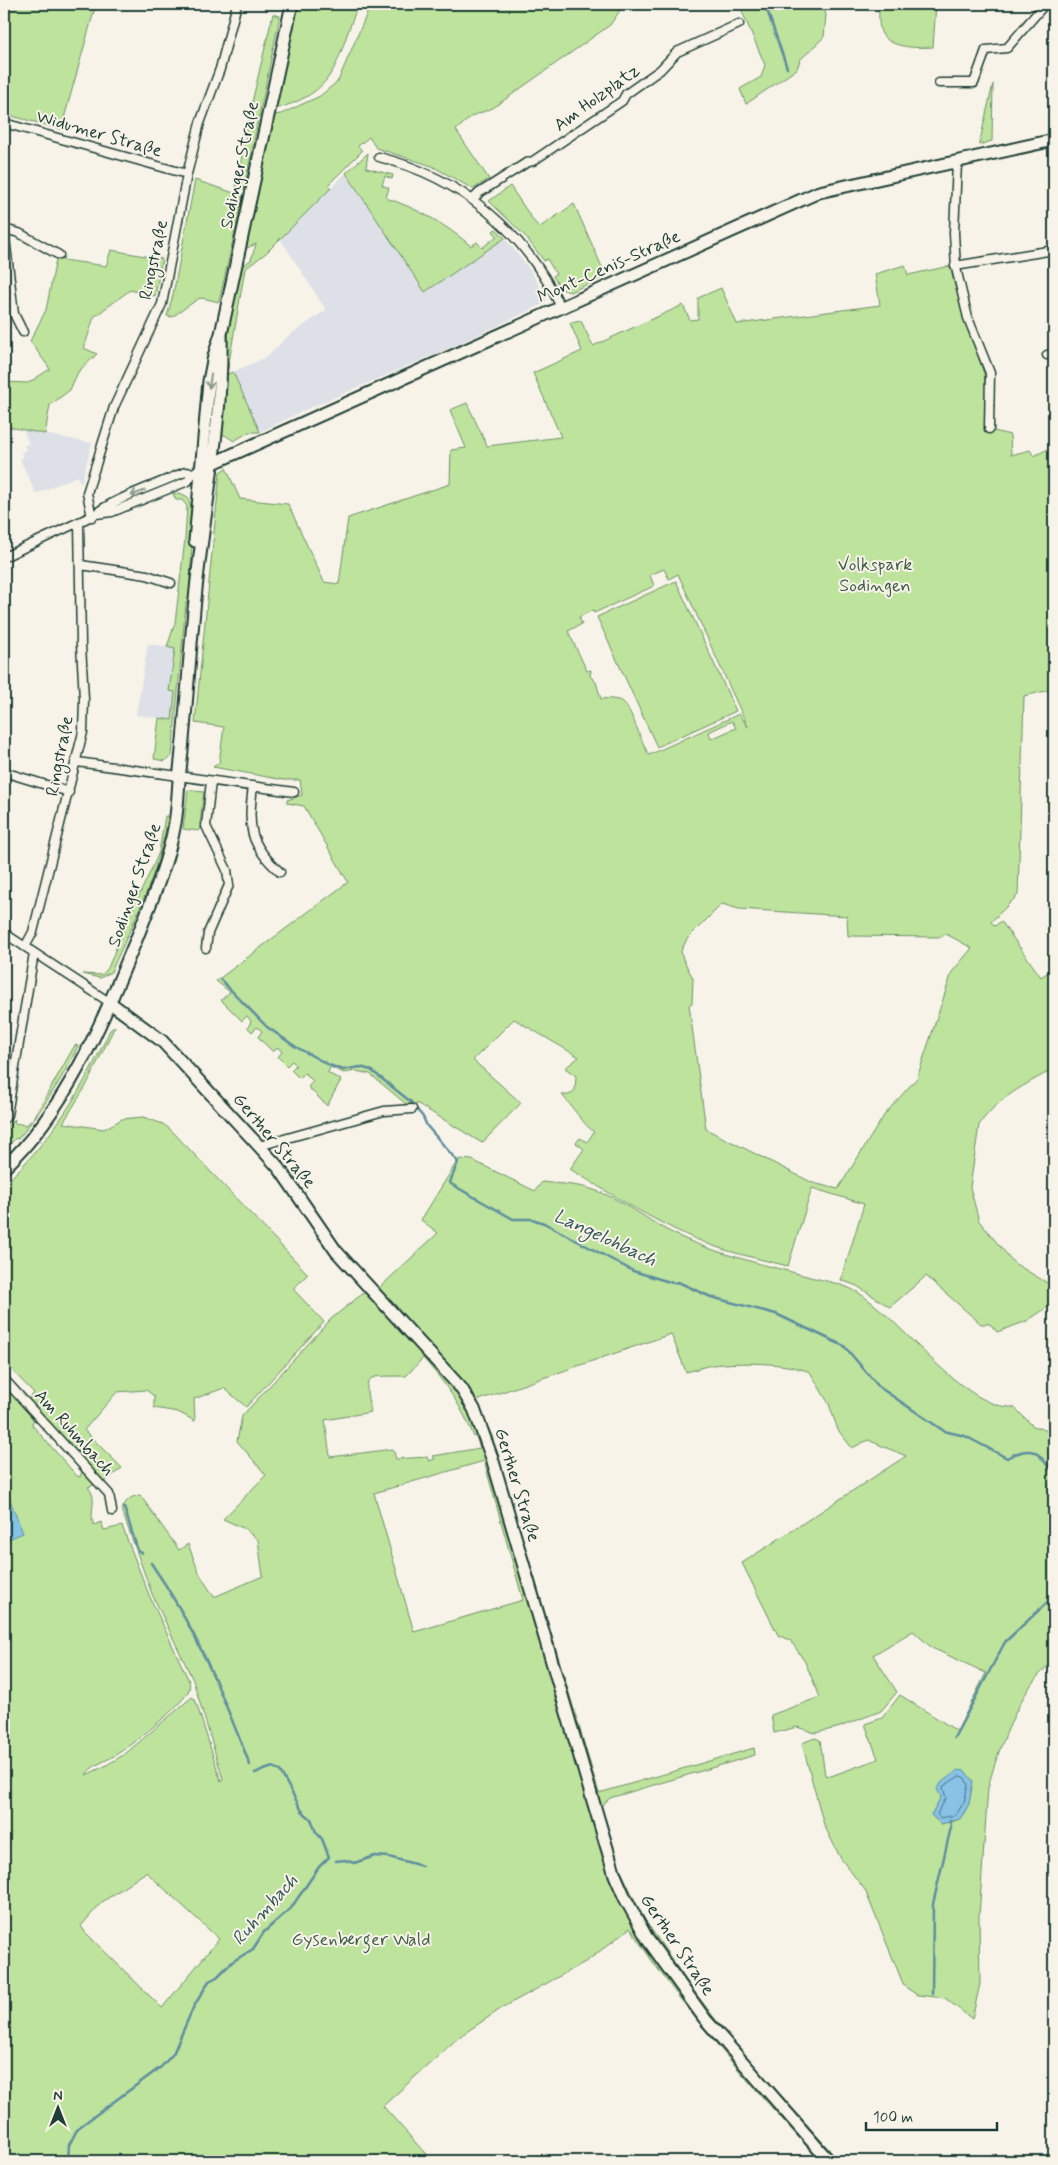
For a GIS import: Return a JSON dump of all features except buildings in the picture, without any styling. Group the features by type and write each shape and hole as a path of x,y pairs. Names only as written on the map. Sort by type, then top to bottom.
{"main road":[{"name":"Sodinger Straße","path":"197,578 195,553 197,471 209,381 221,334 292,4"},
{"name":"Mont-Cenis-Straße","path":"197,471 819,192 1054,140"},
{"name":"Sodinger Straße","path":"4,1168 42,1126 77,1070 109,1002 163,870 175,822 197,578 212,463 222,359 221,334"},
{"name":"Gerther Straße","path":"109,1002 162,1041 259,1146 279,1168 336,1251 462,1388 474,1409 492,1458 615,1875 625,1898 648,1940 705,2019 829,2161"}],"street":[{"name":"Ringstraße","path":"94,516 87,493 114,407 162,304 187,174 200,123 220,69 237,4"},
{"path":"939,84 974,83 986,50 1007,48 1045,4"},
{"name":"Am Holzplatz","path":"473,199 622,101 626,94 660,70 677,52 739,24"},
{"name":"Widumer Straße","path":"4,123 187,174"},
{"path":"379,157 420,170 473,199 500,221 520,242 540,270 561,307"},
{"path":"957,162 954,233 955,266 968,318 990,373 989,429"},
{"path":"23,332 14,314 4,229 20,233 59,255"},
{"path":"955,266 1054,250"},
{"name":"Mont-Cenis-Straße","path":"4,558 94,516 102,507 186,472 197,471"},
{"name":"Ringstraße","path":"25,947 32,932 77,762 83,732 84,699 79,523"},
{"path":"81,565 147,575 171,583"},
{"path":"77,762 294,792"},
{"path":"4,772 69,792"},
{"path":"206,948 208,932 229,885 227,870 206,826 211,781"},
{"path":"254,786 249,818 251,830 263,854 280,872"},
{"name":"Gerther Straße","path":"4,933 109,1002"},
{"path":"4,1119 7,1115 34,953"},
{"path":"259,1146 384,1111 412,1109"},
{"name":"Am Ruhmbach","path":"4,1379 109,1494 112,1511"}],"shaded area":[{"path":"346,173 425,291 505,238 530,270 546,300 543,304 461,343 305,410 260,432 233,372 268,356 287,337 326,310 280,238"},
{"path":"23,430 92,443 81,484 77,476 36,494 20,459 23,458 21,453 26,450 24,446 29,443"},
{"path":"148,644 176,648 169,691 175,692 172,720 136,715"}],"green space":[{"path":"4,4 96,4 61,129 4,114"},
{"path":"297,4 359,4 340,56 325,82 313,92 297,101 275,109"},
{"path":"371,4 628,4 623,6 610,25 493,108 472,116 456,130 489,179 473,189 432,166 376,148 369,137 358,146 362,151 328,185 331,188 266,253 245,269 227,374 233,372 260,432 249,432 234,441 225,435 219,436 229,329 242,266 251,260 256,244 245,249 273,115 281,114 320,96 338,81"},
{"path":"739,4 823,4 826,15 824,37 800,60 797,69 746,104 740,89 761,77 765,65"},
{"path":"879,4 936,4 933,47 904,46 890,42 885,38 879,26"},
{"path":"273,14 280,16 244,189 236,187 253,98"},
{"path":"993,84 992,141 979,145"},
{"path":"368,153 366,168 393,175 392,179 385,176 382,185 389,188 386,198 410,207 431,218 471,246 477,242 482,248 497,236 493,231 496,229 505,238 425,292 346,173"},
{"path":"195,180 243,196 219,302 202,298 198,299 172,317 167,316 173,295"},
{"path":"510,186 535,223 540,227 574,204 606,276 570,292 561,289 553,276 556,274 547,259 544,261 526,237 489,201"},
{"path":"111,250 162,259 155,296 130,290 94,317 84,348 97,354 78,372 70,390 50,405 45,434 4,426 4,382 28,383 50,369 30,341 46,310 56,259 106,266"},
{"name":"Volkspark Sodingen","path":"905,265 908,275 950,266 984,374 987,424 993,423 994,431 1010,435 1011,455 1030,450 1034,456 1054,446 1054,689 1024,696 1018,895 991,922 995,926 1001,921 1041,977 1054,968 1054,1069 1003,1099 986,1115 979,1125 970,1187 979,1221 1014,1263 1054,1287 1054,1303 1027,1321 997,1332 990,1324 981,1324 926,1276 890,1307 857,1286 841,1280 864,1204 812,1188 788,1266 725,1250 684,1234 645,1214 570,1169 584,1149 576,1143 580,1138 587,1142 594,1132 585,1124 562,1095 569,1095 575,1090 576,1076 565,1068 579,1057 514,1019 473,1060 521,1103 482,1143 418,1104 406,1104 370,1074 356,1071 344,1073 330,1067 328,1073 341,1080 327,1106 308,1087 313,1081 305,1073 299,1078 291,1070 296,1065 292,1061 287,1066 278,1057 282,1052 278,1047 273,1052 258,1037 262,1031 257,1027 252,1032 248,1028 251,1021 247,1016 242,1021 221,1000 230,992 216,981 348,882 304,806 287,803 287,800 302,795 300,780 284,780 213,767 219,763 224,727 195,723 220,472 226,468 240,499 288,504 324,582 339,584 348,518 450,484 451,450 466,448 450,410 467,403 487,446 561,437 533,373 582,351 570,323 581,321 593,346 683,305 690,320 698,319 698,298 721,288 737,324 880,305 875,274","holes":["664,569 669,579 678,574 748,727 739,714 649,755 626,705 618,700 601,699 596,682 590,676 591,670 587,671 568,631 582,624 579,617 593,610 594,613 654,586 650,575","732,721 736,728 711,739 709,732","722,904 739,909 847,916 848,936 940,937 946,934 972,948 952,972 917,1078 885,1114 838,1189 813,1183 706,1129 689,1005 692,1003 693,978 681,951 687,939"]},
{"path":"180,493 188,497 191,506 194,507 189,600 186,603 172,756 165,761 154,759 159,718 172,720 175,692 169,691 175,649 167,647 175,623 185,539 187,506 182,500 176,500 173,494"},
{"path":"676,581 736,711 657,747 597,617"},
{"path":"188,790 204,792 199,831 183,829"},
{"path":"165,816 168,816 164,837 153,876 111,972 100,978 82,974 102,975 108,968 126,923 159,852"},
{"path":"115,1026 87,1084 63,1123 104,1129 122,1119 143,1117 163,1124 171,1130 308,1274 293,1289 324,1322 246,1407 224,1388 194,1399 195,1421 178,1412 154,1408 154,1396 146,1390 117,1392 84,1430 122,1468 104,1482 28,1400 34,1393 4,1362 4,1185 37,1149 64,1113 77,1094 110,1030"},
{"path":"75,1045 78,1046 51,1094 35,1117 18,1139 16,1138 4,1151 4,1129 15,1119 14,1123 26,1125 33,1119"},
{"name":"Gysenberger Wald","path":"458,1160 472,1160 535,1191 542,1182 588,1188 621,1202 663,1228 702,1246 852,1289 893,1321 954,1379 974,1394 994,1404 1014,1407 1033,1426 1054,1433 1054,1658 1031,1685 1018,1707 1000,1749 988,1788 979,1916 980,1984 972,2019 945,1998 917,1995 904,1986 865,1890 841,1859 824,1825 802,1743 815,1738 820,1740 825,1775 831,1776 878,1759 865,1724 882,1718 900,1695 957,1731 986,1673 932,1648 913,1631 873,1655 897,1692 881,1711 837,1728 815,1733 797,1727 774,1733 771,1715 820,1697 805,1662 791,1641 778,1635 742,1563 906,1456 868,1440 852,1448 838,1430 829,1404 810,1372 788,1366 736,1363 706,1366 686,1372 671,1334 476,1401 492,1436 599,1793 754,1748 755,1755 610,1798 601,1806 620,1869 643,1917 688,1983 722,2028 839,2161 820,2161 696,2019 630,1928 587,1961 502,2008 459,2037 383,2106 432,2161 4,2161 4,1384 34,1417 32,1425 77,1476 80,1477 82,1471 94,1485 88,1487 93,1497 92,1520 94,1525 101,1522 104,1530 122,1526 149,1595 189,1682 188,1692 165,1717 122,1751 98,1764 86,1775 125,1754 192,1697 195,1699 221,1781 223,1779 193,1680 152,1594 122,1511 124,1504 128,1500 140,1495 179,1550 188,1544 199,1573 214,1597 263,1576 258,1540 245,1529 223,1519 266,1475 237,1441 242,1416 331,1319 362,1294 378,1289 438,1233 421,1220","holes":["423,1358 452,1395 474,1437 476,1437 480,1448 433,1456 435,1459 429,1461 427,1457 396,1459 393,1449 330,1457 325,1420 371,1412 367,1389 371,1379 383,1376 406,1376","484,1461 523,1600 414,1632 374,1493","965,1771 971,1784 970,1800 963,1814 958,1819 941,1824 931,1815 941,1797","146,1872 219,1939 162,2008 81,1926 101,1903"]}],"water":[{"path":"4,1485 23,1533 4,1541"},
{"path":"958,1770 965,1771 973,1781 969,1804 960,1819 941,1824 931,1815 941,1797 937,1789 942,1782"}],"waterway":[{"path":"765,4 787,68"},
{"name":"Langelohbach","path":"220,979 267,1027 296,1047 329,1065 343,1070 360,1067 371,1070 411,1102 423,1117 427,1126 458,1162 450,1182 451,1184 513,1219 532,1219 544,1223 633,1271 673,1283 678,1282 711,1297 776,1314 844,1346 879,1387 944,1431 965,1436 1007,1458 1024,1451 1030,1451 1040,1456 1054,1475"},
{"name":"Ruhmbach","path":"124,1507 138,1551 142,1553"},
{"name":"Ruhmbach","path":"151,1563 167,1587 194,1636 218,1686 250,1765"},
{"path":"954,1738 1005,1642 1054,1596"},
{"name":"Ruhmbach","path":"68,2161 69,2145 78,2128 161,2067 173,2054 193,2008 209,1981 217,1977 232,1962 253,1949 264,1932 291,1908 319,1867 329,1857 311,1819 302,1811 280,1771 273,1767 255,1773"},
{"path":"932,1994 933,1904 951,1827 950,1820"},
{"path":"336,1861 345,1860 354,1863 375,1856 389,1857 422,1866"}]}
